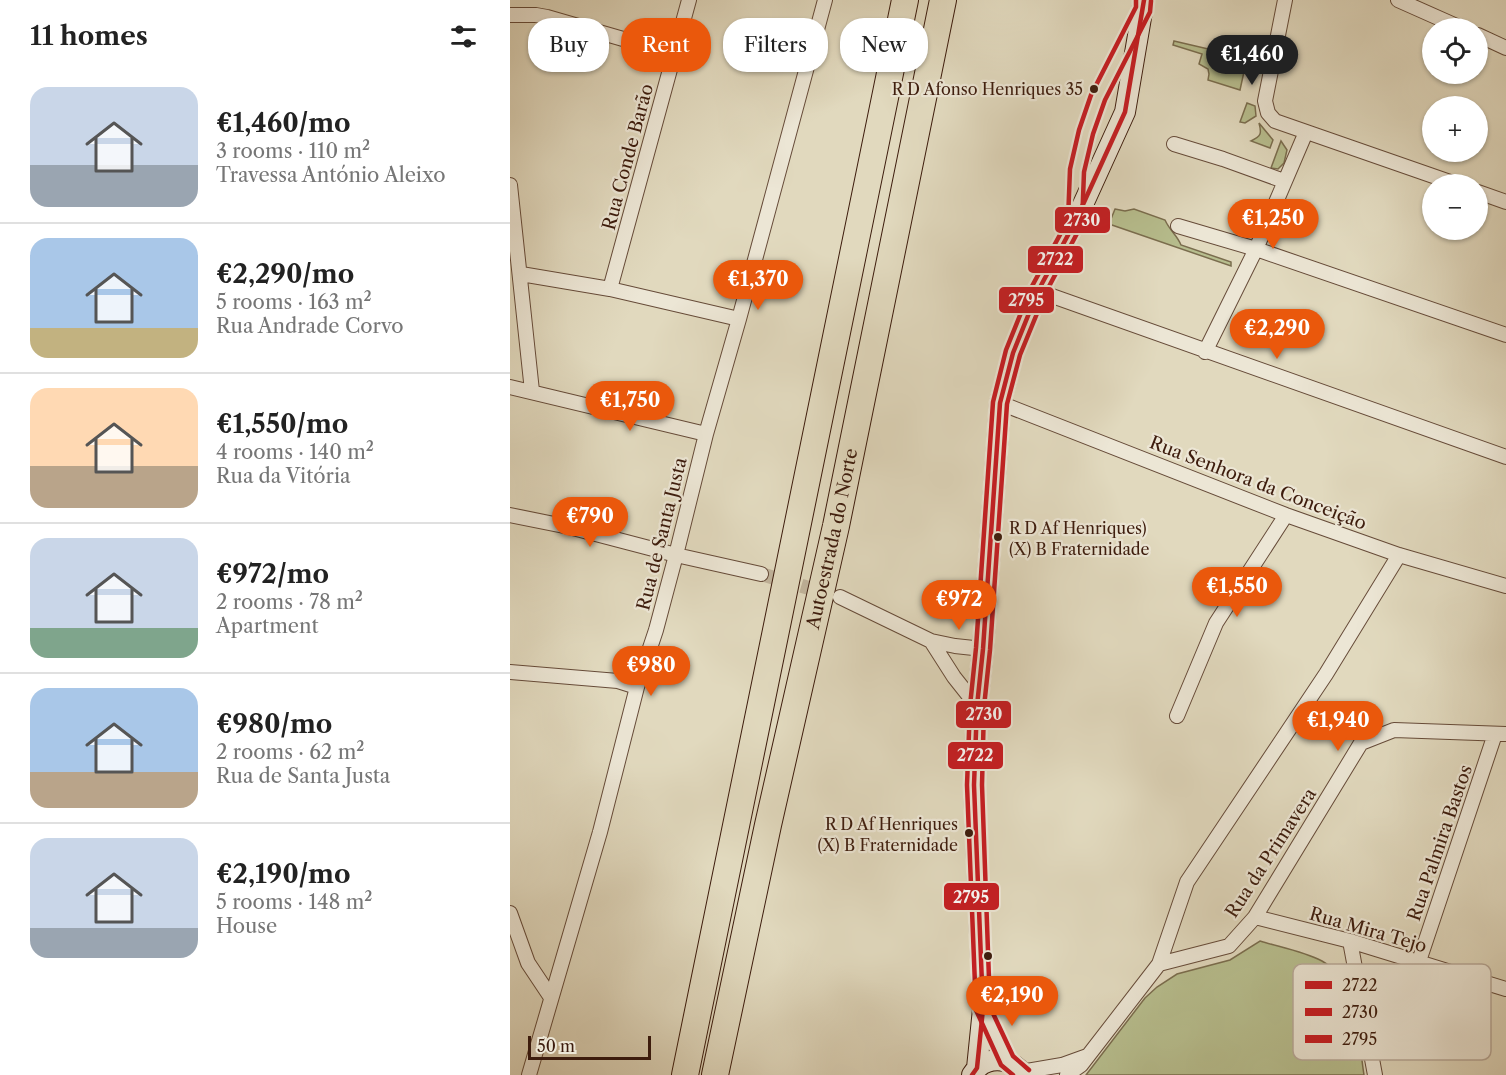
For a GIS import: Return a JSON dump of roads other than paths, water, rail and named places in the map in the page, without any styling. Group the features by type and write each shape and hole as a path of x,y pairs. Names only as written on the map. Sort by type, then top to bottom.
{"highway":[{"name":"Autoestrada do Norte","path":"685,1075 905,0"},
{"name":"Autoestrada do Norte","path":"715,1075 836,526 943,0"}],"street":[{"path":"536,15 537,0"},
{"name":"Rua Conde Barão","path":"684,18 689,0"},
{"name":"Rua de Santa Justa","path":"529,1075 550,996 600,832 637,687 656,630 706,434 825,0"},
{"path":"975,1072 983,1009 974,785 1000,403 1013,353 1038,291 1075,222 1125,112 1144,0"},
{"path":"1285,0 1265,101 1268,113 1275,121 1427,174"},
{"path":"1398,0 1437,18"},
{"path":"1427,14 1434,0"},
{"path":"510,15 536,15 621,39"},
{"path":"1488,40 1506,48"},
{"name":"Rua Conde Barão","path":"610,289 670,72"},
{"path":"1205,352 1256,249 1306,132"},
{"path":"1174,144 1284,181"},
{"path":"510,185 532,391"},
{"path":"1488,196 1506,202"},
{"path":"1178,226 1256,249 1506,335"},
{"path":"520,274 610,289 739,319"},
{"path":"1038,291 1506,457"},
{"path":"510,387 706,434"},
{"name":"Rua Senhora da Conceição","path":"1000,403 1286,515 1399,555 1506,586"},
{"path":"510,515 569,527 761,574"},
{"path":"1176,716 1216,623 1286,515"},
{"path":"1067,1075 1082,1065 1159,964 1187,882 1326,674 1399,555"},
{"path":"840,597 931,641 983,649"},
{"path":"931,641 954,677 978,706"},
{"path":"510,672 618,681 637,687"},
{"name":"Rua da Primavera","path":"1159,964 1228,946 1255,917 1361,743 1394,730 1501,734"},
{"name":"Rua Palmira Bastos","path":"1418,964 1501,734"},
{"path":"510,913 528,963 550,996"},
{"name":"Rua Mira Tejo","path":"1255,917 1350,941 1418,964"},
{"path":"1350,941 1354,964"},
{"name":"Rua Mira Tejo","path":"1491,985 1506,989"},
{"path":"983,1009 1017,1069"},
{"path":"975,1072 991,1060 1017,1069 1076,1062 1089,1055"},
{"path":"1372,1060 1375,1075"}],"tunnel":[{"path":"761,574 826,593"}],"place":[{"name":"R D Afonso Henriques 35","path":"1094,89"},
{"name":"R D Af Henriques) (X) B Fraternidade","path":"998,537"},
{"name":"R D Af Henriques (X) B Fraternidade","path":"969,833"}]}
